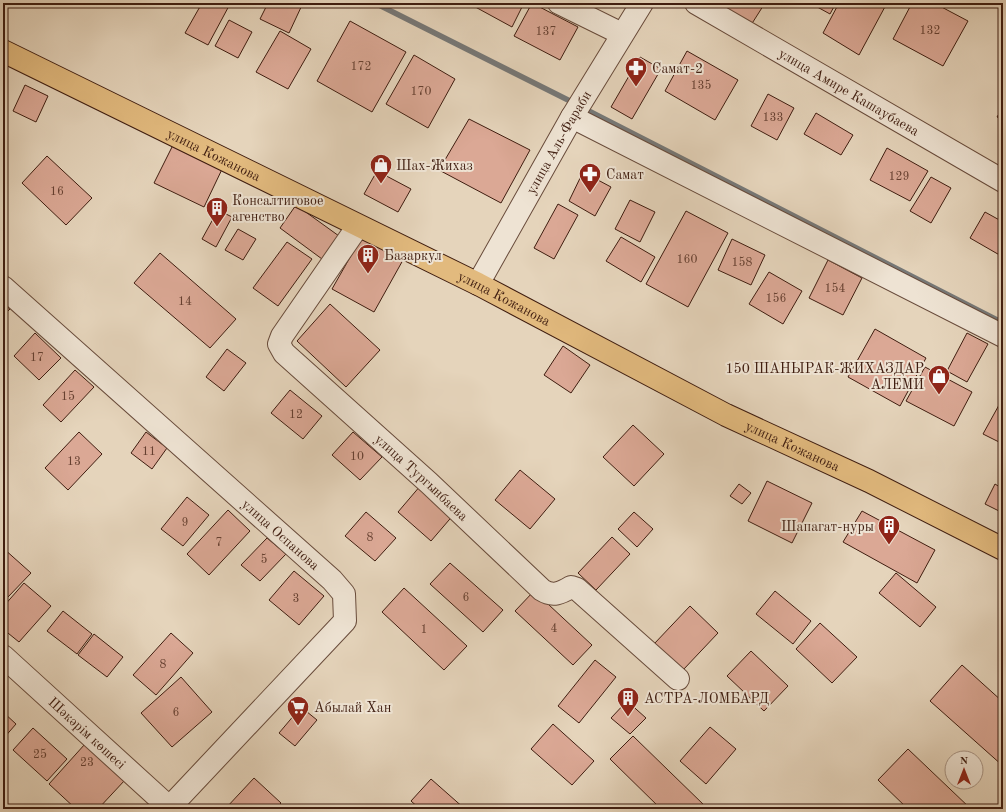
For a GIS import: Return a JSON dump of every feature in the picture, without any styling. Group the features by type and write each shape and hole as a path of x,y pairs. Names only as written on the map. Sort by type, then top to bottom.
{"main road":[{"name":"улица Кожанова","path":"3,51 478,284 726,415 869,481 1003,549"}],"street":[{"path":"559,3 622,34"},
{"name":"улица Аль-Фараби","path":"478,284 572,118 642,3"},
{"name":"улица Амире Кашаубаева","path":"696,3 1003,181"},
{"path":"572,118 1003,336"},
{"name":"улица Тургынбаева","path":"358,226 282,336 279,344 284,353 429,484 542,590 549,594 556,594 571,587 577,589 678,679"},
{"name":"улица Оспанова","path":"3,287 332,580 344,594 345,621 169,808"},
{"name":"Шәкәрім көшесі","path":"3,656 169,808"}],"building":[{"path":"202,3 230,4 208,45 185,33"},
{"path":"268,3 303,3 289,33 260,19"},
{"path":"468,3 518,3 523,5 512,27"},
{"path":"532,3 578,27 560,60 514,36"},
{"path":"714,3 765,3 751,25"},
{"path":"810,3 836,3 830,14"},
{"path":"839,3 887,3 859,55 823,33"},
{"path":"912,3 934,3 968,21 943,66 893,39"},
{"path":"229,20 252,32 238,58 215,46"},
{"path":"350,21 406,52 372,112 317,81"},
{"path":"280,31 311,49 288,89 256,72"},
{"path":"687,51 738,80 715,120 665,91"},
{"path":"414,55 455,79 428,128 386,104"},
{"name":"Самат-2","path":"640,57 661,69 632,119 611,107"},
{"path":"25,85 48,96 36,122 13,111"},
{"path":"768,94 794,108 777,140 751,126"},
{"path":"1003,107 1003,120 997,117"},
{"path":"816,113 853,135 841,155 804,134"},
{"path":"469,119 530,150 501,203 439,170"},
{"path":"176,139 225,163 204,207 154,183"},
{"path":"887,148 928,171 910,201 870,180"},
{"path":"47,156 92,198 66,225 22,183"},
{"path":"377,171 411,189 398,212 364,194"},
{"name":"Самат","path":"583,172 611,187 595,216 569,201"},
{"path":"931,177 951,188 931,223 910,211"},
{"path":"630,200 655,212 640,242 615,229"},
{"path":"558,204 578,215 554,259 534,248"},
{"path":"296,205 339,236 322,259 280,228"},
{"name":"Консалтиговое агенство","path":"218,210 232,217 216,247 202,239"},
{"path":"686,211 728,233 688,307 646,284"},
{"path":"985,212 1003,222 1003,257 970,238"},
{"path":"238,229 256,239 243,260 225,250"},
{"path":"621,237 655,257 641,282 606,261"},
{"name":"Базаркул","path":"361,238 403,260 374,312 332,289"},
{"path":"732,239 765,255 751,285 718,270"},
{"path":"287,242 312,259 278,306 253,288"},
{"path":"160,253 236,319 210,348 134,283"},
{"path":"828,260 862,278 843,315 809,298"},
{"path":"769,272 802,291 783,324 749,304"},
{"path":"3,303 10,309 3,316"},
{"path":"330,304 380,350 346,387 297,341"},
{"path":"875,329 926,358 900,406 848,377"},
{"path":"35,333 61,358 39,380 14,356"},
{"path":"967,333 988,344 967,382 947,371"},
{"path":"563,346 590,365 571,393 544,375"},
{"path":"227,349 246,363 224,391 206,377"},
{"name":"150 ШАНЫРАК-ЖИХАЗДАР АЛЕМИ","path":"925,367 972,392 954,426 906,401"},
{"path":"75,370 94,387 61,422 43,405"},
{"path":"290,390 322,416 303,439 271,413"},
{"path":"999,405 1003,407 1003,444 983,434"},
{"path":"633,425 664,454 634,486 603,457"},
{"path":"79,432 102,454 68,490 45,468"},
{"path":"146,432 167,448 152,469 131,453"},
{"path":"353,432 382,457 360,480 332,455"},
{"path":"520,470 555,499 530,529 495,500"},
{"path":"767,481 812,503 792,543 748,521"},
{"path":"739,484 751,493 742,504 730,496"},
{"path":"995,484 1003,489 1003,513 985,504"},
{"path":"421,485 455,513 431,541 398,512"},
{"path":"187,497 209,515 183,546 161,529"},
{"path":"228,510 250,531 209,575 187,554"},
{"name":"Шапагат-нуры","path":"862,511 935,550 917,583 843,542"},
{"path":"366,512 396,538 375,561 345,536"},
{"path":"634,512 653,529 637,547 618,529"},
{"path":"612,537 630,554 596,590 578,573"},
{"path":"267,538 286,554 260,581 241,565"},
{"path":"3,548 31,573 8,597 3,593"},
{"path":"450,563 503,610 483,632 430,584"},
{"path":"294,571 324,596 299,625 269,600"},
{"path":"896,573 936,607 920,627 879,593"},
{"path":"24,583 51,606 19,642 3,629 3,607"},
{"path":"404,588 467,646 444,670 382,612"},
{"path":"534,591 592,645 573,665 515,611"},
{"path":"775,591 811,621 793,644 756,614"},
{"path":"690,606 718,633 683,670 654,644"},
{"path":"63,611 92,634 77,654 47,631"},
{"path":"820,623 857,657 832,683 796,649"},
{"path":"171,633 193,653 156,695 133,675"},
{"path":"94,634 123,657 107,677 78,655"},
{"path":"751,651 788,686 764,711 727,676"},
{"path":"595,660 616,677 579,723 558,706"},
{"path":"962,665 1003,702 1003,766 930,701"},
{"path":"181,677 212,712 172,747 141,713"},
{"name":"АСТРА-ЛОМБАРД","path":"627,701 646,718 630,734 611,718"},
{"name":"Абылай Хан","path":"301,707 317,720 295,746 279,733"},
{"path":"3,712 16,724 3,739"},
{"path":"553,724 594,761 572,785 531,749"},
{"path":"710,727 736,749 706,784 680,761"},
{"path":"33,728 67,759 47,781 13,750"},
{"path":"633,736 705,806 702,809 661,809 610,759"},
{"path":"85,744 125,780 98,809 76,809 49,784"},
{"path":"908,749 944,783 944,790 951,790 971,809 908,809 878,780"},
{"path":"254,778 281,803 275,809 226,808"},
{"path":"431,779 465,809 420,809 411,801"}],"waterway":[{"path":"375,3 576,104"},
{"path":"583,108 1003,323"}],"place":[{"name":"Самат-2","path":"636,88"},
{"name":"Шах-Жихаз","path":"381,184"},
{"name":"Самат","path":"590,194"},
{"name":"Консалтиговое агенство","path":"217,228"},
{"name":"Базаркул","path":"368,274"},
{"name":"150 ШАНЫРАК-ЖИХАЗДАР АЛЕМИ","path":"939,396"},
{"name":"Шапагат-нуры","path":"889,546"},
{"name":"АСТРА-ЛОМБАРД","path":"628,718"},
{"name":"Абылай Хан","path":"298,726"}]}
